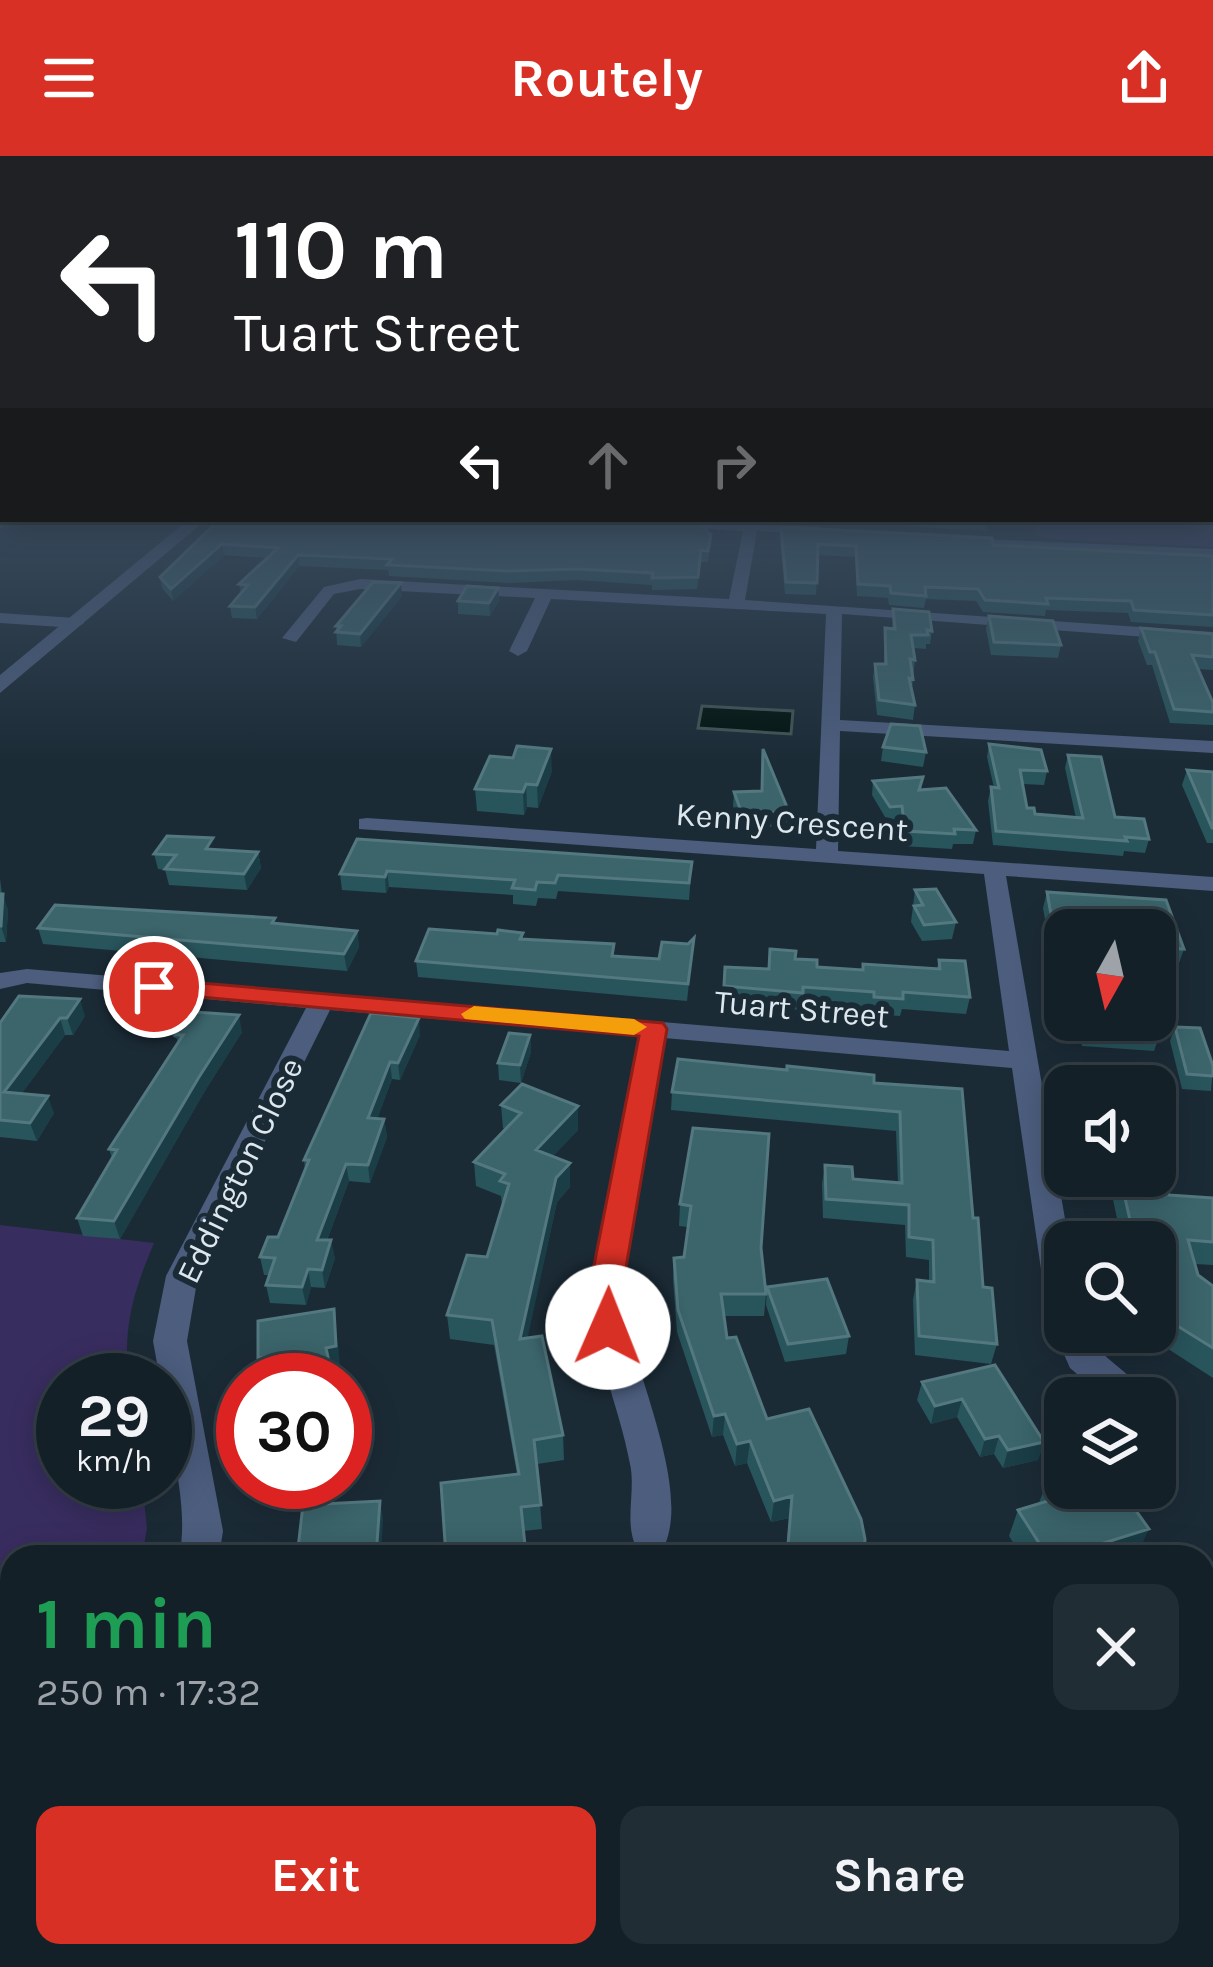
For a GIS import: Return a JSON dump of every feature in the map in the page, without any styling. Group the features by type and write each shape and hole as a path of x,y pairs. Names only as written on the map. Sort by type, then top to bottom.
{"street":[{"path":"0,686 109,596"},
{"path":"290,638 324,596"},
{"path":"518,651 543,596"},
{"path":"573,596 1213,637"},
{"path":"736,604 738,596"},
{"path":"827,857 834,609"},
{"path":"0,618 76,623"},
{"path":"831,725 1213,747"},
{"name":"Kenny Crescent","path":"367,824 1213,884"},
{"path":"994,869 1050,1221"},
{"name":"Tuart Street","path":"0,980 27,976 1024,1061"},
{"name":"Eddington Close","path":"201,1545 204,1531 170,1341 182,1276 322,1001"},
{"path":"650,1535 650,1468 608,1327 605,1291 653,1029"},
{"path":"1080,1353 1105,1377"}],"shaded area":[{"path":"702,706 793,711 791,734 698,728"},
{"path":"0,1225 154,1243 131,1310 128,1353 36,1353 36,1509 145,1509 144,1545 0,1545"}],"building":[{"path":"239,596 264,596 255,607 230,606"},
{"path":"362,596 391,596 360,634 336,632 341,626 336,626"},
{"path":"461,596 493,596 489,603 458,601"},
{"path":"982,596 1213,596 1213,615 1134,610 1131,601 985,600"},
{"path":"893,609 929,612 932,631 911,635 915,660 910,659 913,679 909,678 915,705 879,700 875,664 886,664 885,628 895,629"},
{"path":"989,616 1053,621 1061,645 994,642"},
{"path":"1141,628 1213,634 1213,657 1192,655 1213,712 1174,709 1155,652 1150,652"},
{"path":"891,724 920,726 926,752 883,747"},
{"path":"989,744 1041,750 1047,771 1020,770 1027,808 1034,808 1035,814 1083,818 1068,755 1101,757 1115,817 1144,819 1149,839 996,831 991,787 999,788"},
{"path":"517,746 551,749 537,785 526,784 523,792 475,789 490,756 513,758"},
{"path":"763,749 789,812 742,814 734,792 762,791"},
{"path":"1187,770 1213,772 1213,828 1212,828"},
{"path":"923,777 919,790 946,788 976,830 954,829 955,834 905,831 902,806 890,807 873,781"},
{"path":"167,836 213,838 206,849 258,852 244,874 165,869 176,855 154,854"},
{"path":"357,839 692,862 689,883 558,875 555,883 537,882 535,890 512,888 515,880 387,871 385,877 340,874"},
{"path":"936,889 956,922 924,925 914,906 923,905 915,890"},
{"path":"1047,892 1166,900 1169,909 1050,909"},
{"path":"55,905 275,918 272,923 357,931 344,954 38,928"},
{"path":"429,929 497,934 498,930 523,933 520,939 614,944 612,956 659,959 662,942 688,944 694,938 688,984 416,961"},
{"path":"770,949 796,951 795,959 817,960 817,967 863,970 863,964 940,969 939,960 965,961 970,997 903,992 903,999 874,997 874,992 803,987 803,993 724,986 725,967 769,969"},
{"path":"19,996 80,999 4,1092 48,1096 30,1123 0,1120 0,1023"},
{"path":"151,1009 239,1015 114,1221 77,1218 117,1150 109,1149 183,1035 176,1035 180,1027"},
{"path":"371,1013 419,1018 398,1063 390,1062 368,1118 384,1119 368,1165 346,1164 317,1240 331,1240 322,1270 308,1269 302,1287 266,1285 275,1258 260,1257 268,1237 278,1237 309,1160 304,1160"},
{"path":"1176,1027 1200,1028 1213,1066 1213,1076 1187,1074"},
{"path":"509,1033 530,1035 520,1065 498,1063"},
{"path":"678,1059 874,1075 874,1083 962,1089 973,1218 978,1218 983,1287 992,1288 997,1344 919,1336 917,1280 934,1282 933,1240 909,1237 909,1205 826,1199 825,1165 852,1167 853,1179 902,1183 900,1112 672,1092"},
{"path":"522,1084 578,1106 536,1150 570,1163 556,1178 520,1339 542,1336 563,1435 534,1440 541,1505 521,1507 525,1545 445,1545 441,1483 519,1474 492,1320 447,1315 467,1255 487,1257 509,1184 500,1181 505,1174 474,1162 521,1113 501,1105"},
{"path":"693,1128 769,1134 761,1248 766,1294 721,1294 727,1338 736,1337 767,1419 809,1409 861,1519 865,1545 788,1545 792,1496 774,1501 750,1441 737,1444 725,1414 714,1416 678,1310 674,1258 684,1257 691,1206 680,1204"},
{"path":"1125,1197 1213,1198 1213,1242 1188,1240 1198,1275 1213,1286 1213,1348 1176,1325 1176,1221 1130,1221"},
{"path":"827,1279 849,1336 788,1344 767,1287"},
{"path":"334,1309 336,1346 326,1348 327,1353 258,1353 258,1321"},
{"path":"995,1365 1044,1442 1008,1450 999,1436 985,1439 962,1399 935,1406 922,1382"},
{"path":"372,1501 380,1501 377,1545 298,1545 303,1509 372,1509"},
{"path":"1044,1502 1044,1509 1135,1509 1149,1529 1098,1545 1040,1545 1018,1510"}],"slow traffic":[{"path":"474,1014 634,1027"}],"route":[{"path":"154,987 653,1029 605,1291 608,1327"}]}
